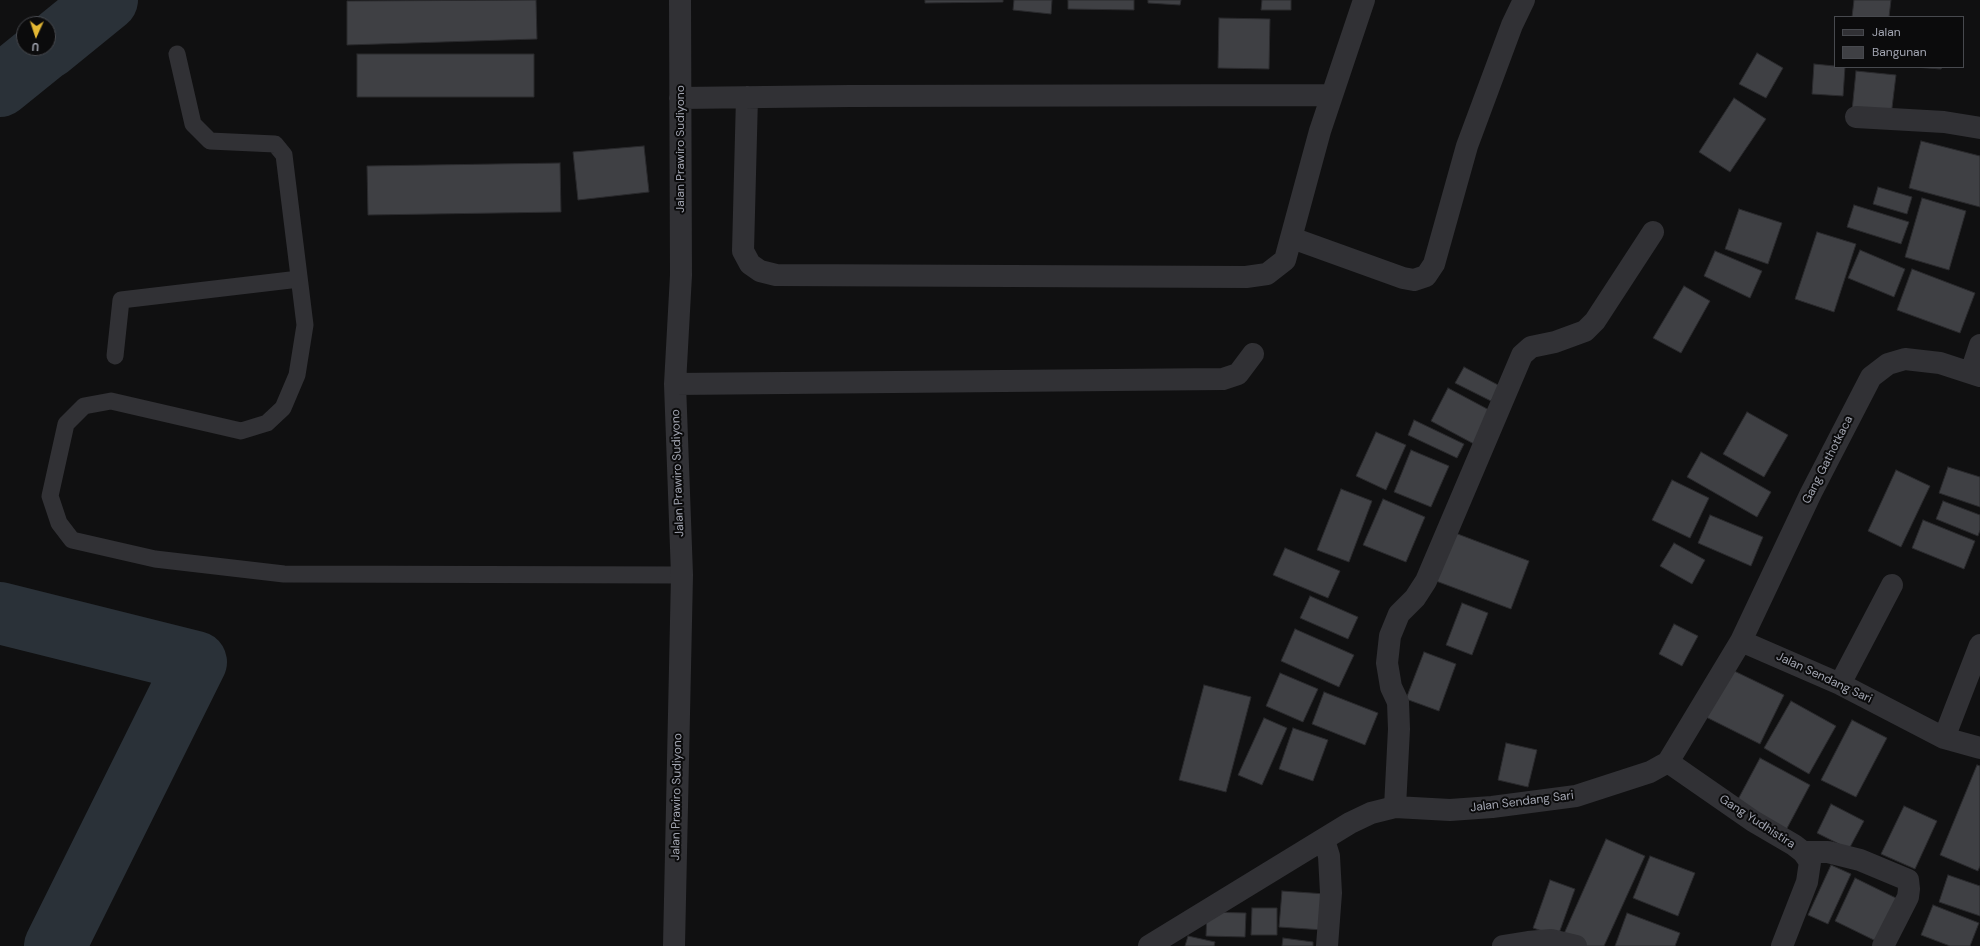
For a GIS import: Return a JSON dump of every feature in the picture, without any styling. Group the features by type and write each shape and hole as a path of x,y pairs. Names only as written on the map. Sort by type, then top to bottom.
{"street":[{"name":"Jalan Prawiro Sudiyono","path":"674,946 682,575 675,384 681,274 680,0"},
{"path":"747,97 743,251 750,264 760,271 776,275 1246,276 1267,274 1285,260 1320,130 1364,0"},
{"path":"1292,238 1403,278 1414,280 1426,276 1434,264 1467,146 1512,25 1524,0"},
{"path":"680,98 1332,96"},
{"path":"1856,117 1944,122 1980,128"},
{"path":"1395,807 1399,729 1398,702 1391,687 1387,663 1390,636 1399,614 1415,598 1426,581 1522,355 1531,347 1561,340 1585,331 1595,321 1653,232"},
{"path":"1976,374 1980,346"},
{"path":"675,384 1223,379 1238,374 1253,354"},
{"name":"Gang Gathotkaca","path":"1741,641 1811,493 1871,376 1888,364 1905,359 1940,364 1976,374"},
{"path":"1840,684 1892,585"},
{"name":"Jalan Sendang Sari","path":"1149,946 1350,823 1371,813 1395,807 1450,810 1492,807 1576,796 1650,772 1668,762 1741,641 1840,684 1944,738 1980,748"},
{"path":"1944,738 1980,645"},
{"name":"Gang Yudhistira","path":"1668,762 1753,821 1804,852 1810,862 1807,882 1782,946"},
{"path":"1324,840 1329,856 1332,893 1327,946"},
{"path":"1804,852 1828,852 1860,860 1908,880 1908,897 1883,946"},
{"path":"1503,946 1551,940 1576,946"}],"lane":[{"path":"177,54 193,124 210,141 275,144 284,155 298,279 305,326 297,375 283,408 268,423 241,431 111,402 84,406 66,424 50,496 59,523 72,540 156,560 284,574 682,575"},
{"path":"115,356 121,300 298,279"}],"building":[{"path":"536,0 537,39 347,45 347,1"},
{"path":"925,0 1003,0 1003,2 925,3"},
{"path":"1014,0 1052,0 1051,14 1013,10"},
{"path":"1068,0 1134,0 1134,10 1068,9"},
{"path":"1148,0 1181,0 1180,5 1148,3"},
{"path":"1262,0 1291,0 1291,10 1261,10"},
{"path":"1854,0 1891,0 1889,16 1852,16"},
{"path":"1219,18 1270,19 1269,69 1218,68"},
{"path":"1757,53 1783,68 1766,98 1739,84"},
{"path":"357,54 534,54 534,97 357,97"},
{"path":"1814,64 1834,66 1834,68 1845,68 1843,96 1812,94"},
{"path":"1856,71 1896,75 1891,116 1852,111"},
{"path":"1734,98 1766,119 1730,172 1699,152"},
{"path":"1921,141 1980,156 1980,207 1909,188"},
{"path":"644,146 649,192 578,200 573,152"},
{"path":"560,163 561,212 368,215 367,166"},
{"path":"1878,187 1912,197 1907,214 1873,204"},
{"path":"1922,198 1966,211 1949,270 1905,257"},
{"path":"1854,205 1909,222 1901,244 1847,227"},
{"path":"1739,209 1782,223 1768,264 1725,249"},
{"path":"1817,232 1856,244 1834,312 1795,299"},
{"path":"1860,250 1905,269 1894,297 1848,278"},
{"path":"1715,251 1762,271 1750,298 1704,276"},
{"path":"1912,269 1975,293 1960,333 1897,310"},
{"path":"1684,286 1710,301 1681,353 1653,338"},
{"path":"1464,367 1500,386 1491,401 1455,383"},
{"path":"1448,388 1491,411 1474,444 1431,421"},
{"path":"1747,412 1788,435 1764,477 1723,454"},
{"path":"1414,420 1464,444 1457,458 1408,435"},
{"path":"1376,432 1406,445 1386,490 1356,476"},
{"path":"1411,450 1449,466 1431,507 1394,492"},
{"path":"1701,452 1771,492 1757,517 1687,477"},
{"path":"1948,467 1980,477 1980,507 1939,493"},
{"path":"1896,470 1930,486 1901,547 1868,531"},
{"path":"1672,480 1709,498 1690,538 1652,520"},
{"path":"1341,489 1372,501 1349,562 1317,550"},
{"path":"1383,499 1425,517 1406,562 1363,545"},
{"path":"1943,501 1980,515 1980,530 1978,536 1936,519"},
{"path":"1710,515 1763,537 1751,566 1698,543"},
{"path":"1923,520 1975,541 1964,569 1912,548"},
{"path":"1455,533 1529,561 1511,609 1436,581"},
{"path":"1674,543 1705,560 1692,584 1660,566"},
{"path":"1285,548 1340,571 1328,598 1273,575"},
{"path":"1310,596 1358,617 1348,639 1300,618"},
{"path":"1462,603 1488,613 1472,655 1446,645"},
{"path":"1674,624 1698,636 1682,666 1659,654"},
{"path":"1295,629 1354,655 1339,687 1281,661"},
{"path":"1424,652 1456,664 1439,711 1406,699"},
{"path":"1728,668 1784,695 1760,744 1704,716"},
{"path":"1280,673 1318,689 1303,722 1266,706"},
{"path":"1204,685 1251,697 1226,792 1179,780"},
{"path":"1324,692 1378,713 1365,745 1312,724"},
{"path":"1791,701 1836,726 1809,774 1764,748"},
{"path":"1264,718 1287,728 1262,785 1238,775"},
{"path":"1852,720 1887,738 1856,797 1821,780"},
{"path":"1293,728 1328,740 1313,781 1279,769"},
{"path":"1506,743 1537,750 1528,787 1498,780"},
{"path":"1760,758 1810,785 1785,832 1735,805"},
{"path":"1977,765 1980,766 1980,866 1978,871 1940,855"},
{"path":"1831,804 1864,821 1849,849 1817,833"},
{"path":"1904,806 1937,821 1915,869 1881,854"},
{"path":"1606,839 1645,856 1604,946 1586,946 1563,936"},
{"path":"1650,856 1695,873 1678,916 1633,898"},
{"path":"1831,865 1851,874 1828,924 1808,915"},
{"path":"1948,875 1980,886 1980,916 1939,902"},
{"path":"1855,878 1902,901 1882,944 1835,921"},
{"path":"1550,880 1575,889 1558,936 1533,928"},
{"path":"1282,891 1326,894 1323,930 1279,927"},
{"path":"1933,905 1979,923 1970,946 1950,946 1921,935"},
{"path":"1252,908 1277,908 1277,935 1251,935"},
{"path":"1207,912 1246,913 1245,937 1206,936"},
{"path":"1627,913 1680,933 1675,946 1615,946"},
{"path":"1188,936 1215,942 1214,946 1185,946"},
{"path":"1283,938 1313,942 1313,946 1282,946"}],"waterway":[{"path":"56,41 107,0"},
{"path":"0,86 37,56"},
{"path":"0,613 196,662 55,946"}]}
